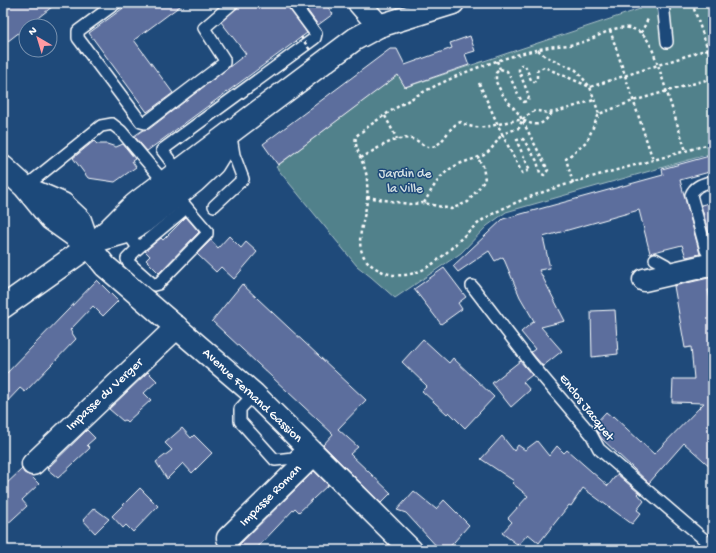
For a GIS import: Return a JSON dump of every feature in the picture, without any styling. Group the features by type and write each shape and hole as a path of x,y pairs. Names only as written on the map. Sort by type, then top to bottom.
{"street":[{"path":"359,3 379,26"},
{"path":"93,244 132,240 143,222 230,133 355,38 379,26 453,3"},
{"name":"Avenue Fernand Gassion","path":"3,167 25,187 51,219 93,244 105,266 254,394 411,550"},
{"path":"3,307 93,244 131,207 176,189"},
{"path":"644,280 662,266 713,263"},
{"name":"Impasse du Verger","path":"33,464 177,327"},
{"name":"Impasse Roman","path":"228,538 310,450"}],"lane":[{"path":"116,3 78,31 78,38 141,122 145,123 224,63 224,59 204,28 233,3"},
{"path":"176,189 162,150 315,38 316,34 293,3"},
{"path":"663,3 667,42"},
{"path":"25,187 101,126 112,124 121,131 176,189 207,231 207,234 158,284 154,286 128,262 127,259 132,240"},
{"path":"214,206 243,179 234,155 230,133"},
{"path":"713,181 699,185 694,189 691,195 706,250 713,263"},
{"name":"Enclos Jacquet","path":"472,286 531,363 591,434 598,449 713,547"},
{"path":"254,394 240,409 240,421 275,460 293,458 310,450"}],"path":[{"path":"692,3 713,64"},
{"path":"641,33 648,21 649,14"},
{"path":"686,151 649,42 636,30 625,27 610,30 578,44 538,50 497,61 432,87 408,99 356,136 355,141 365,166 367,197 359,238 360,248 364,257 370,264 380,271 393,275 405,275 431,264 446,254 468,231 482,220 504,207 573,183 686,151 713,143"},
{"path":"610,30 653,160"},
{"path":"301,37 310,50"},
{"path":"497,61 500,68 507,71 520,100 524,102 528,100 530,96 518,68 521,65 525,65 531,80 534,82 537,79 537,71 544,67 590,87 708,49"},
{"path":"538,50 545,56 576,70 590,87 599,114 587,141 566,158 573,183"},
{"path":"479,83 502,134 522,173 530,170 517,140 523,139 537,161 540,173 544,175 546,174 548,170 543,158 522,120 504,97 496,82 496,73 500,68"},
{"path":"599,114 633,102 713,78"},
{"path":"424,203 435,185 448,170 455,165 477,157 491,149 502,134 519,128 522,120 531,112 537,110 552,112 594,100"},
{"path":"361,158 397,139 405,138 416,140 427,147 432,147 438,144 452,126 461,122 470,128 513,120 522,120 535,126 541,124 552,112"},
{"path":"385,116 397,139"},
{"path":"367,197 409,204 424,203 451,209 468,202 485,180 483,166 477,157"}],"green space":[{"name":"Jardin de la Ville","path":"638,3 713,3 713,153 506,212 487,226 461,253 395,298 357,266 276,167 398,74 406,87 640,9"}],"building":[{"path":"3,3 57,3 38,18 18,18 18,33 3,45"},
{"path":"130,3 184,3 134,40 173,93 147,112 89,33"},
{"path":"241,3 286,3 307,33 147,151 134,136 143,130 149,129 246,54 221,22"},
{"path":"302,3 325,3 333,14 318,25"},
{"path":"470,36 475,51 465,54 469,65 405,87 398,75 278,165 263,144 390,49 397,49 405,65 452,48 450,43"},
{"path":"94,141 97,144 107,144 116,147 123,144 135,159 132,161 136,167 115,182 88,178 73,158"},
{"path":"713,155 713,171 680,180 700,254 686,257 682,245 650,253 639,210 543,237 550,268 539,270 565,321 541,327 562,351 543,366 531,352 535,349 521,332 534,321 520,297 503,257 495,261 489,251 458,272 453,266 503,219 663,175 662,169"},
{"path":"713,202 713,248 701,205"},
{"path":"186,217 199,232 159,273 146,260 150,256 145,251 161,238 163,240"},
{"path":"229,236 241,248 246,242 257,252 234,279 221,267 216,272 197,254 211,240 218,248"},
{"path":"444,268 466,297 458,303 462,309 441,324 414,289"},
{"path":"713,277 713,290 708,290 713,315 713,469 684,443 649,483 602,439 593,426 606,412 612,417 613,416 654,454 704,403 672,402 673,379 694,379 691,347 685,348 674,286"},
{"path":"97,280 118,301 103,316 93,306 70,330 76,339 25,392 20,388 3,406 3,377"},
{"path":"242,284 366,400 338,429 358,447 350,454 391,493 381,503 323,445 333,434 212,321"},
{"path":"615,310 618,354 592,357 591,311"},
{"path":"423,339 449,363 453,358 494,397 465,428 449,412 447,414 422,391 427,386 402,362"},
{"path":"520,361 532,375 523,382 530,390 511,407 492,383"},
{"path":"148,372 157,381 144,393 151,400 127,422 125,420 123,421 109,409"},
{"path":"182,428 191,438 194,435 212,453 192,473 183,463 167,479 156,462 172,450 165,443"},
{"path":"87,430 95,438 87,445 90,448 58,478 47,469"},
{"path":"502,436 514,451 518,445 525,450 537,441 549,456 557,446 564,453 567,450 608,486 617,474 639,493 638,494 644,501 637,510 641,513 632,524 583,488 571,506 569,505 539,543 528,534 518,545 502,533 512,522 508,518 528,496 512,483 514,481 481,459"},
{"path":"22,469 24,473 31,476 39,484 22,500 27,506 3,528 3,487"},
{"path":"314,471 328,485 299,512 295,508 255,550 231,550 237,547"},
{"path":"140,488 158,506 133,532 126,525 123,528 112,516"},
{"path":"414,491 436,509 444,500 469,525 447,550 440,550 406,513 397,510"},
{"path":"94,508 109,519 95,533 83,520"}]}
